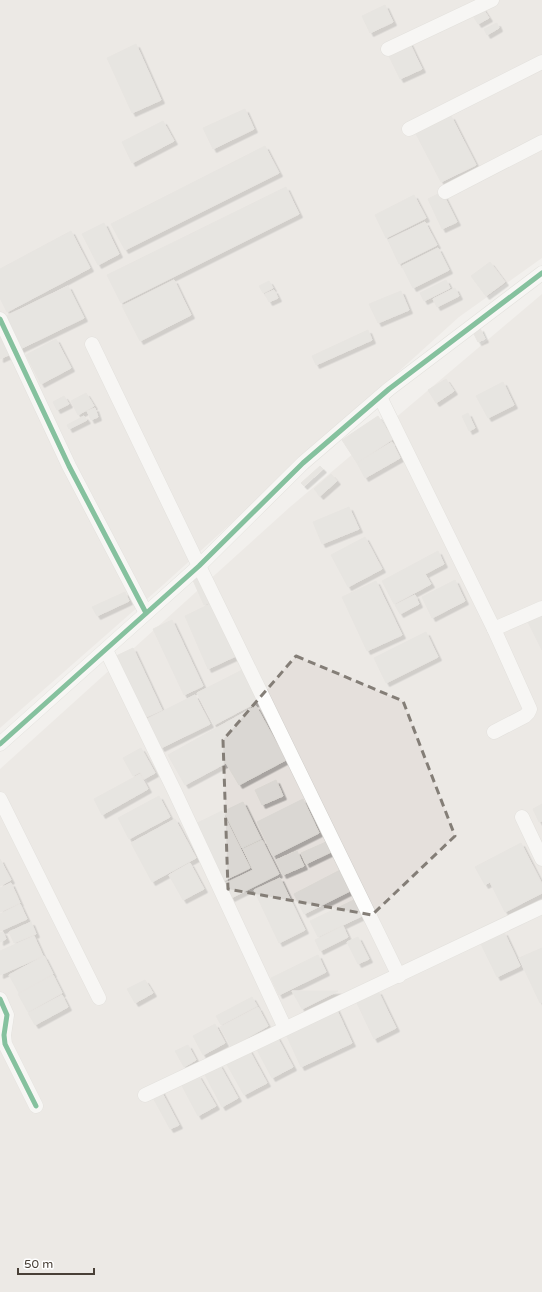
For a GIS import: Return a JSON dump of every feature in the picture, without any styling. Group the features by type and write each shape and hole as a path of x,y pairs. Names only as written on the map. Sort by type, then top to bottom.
{"street":[{"path":"388,49 492,0"},
{"path":"409,129 542,62"},
{"path":"445,192 542,142"},
{"path":"0,744 199,566 302,463 380,397 542,273"},
{"path":"0,320 69,466 146,613"},
{"path":"92,344 399,976"},
{"path":"380,397 494,629 530,709 525,716 494,732"},
{"path":"494,629 542,608"},
{"path":"106,650 175,792 284,1028"},
{"path":"0,799 99,998"},
{"path":"522,817 542,859"},
{"path":"145,1095 542,907"},
{"path":"0,999 7,1016 4,1035 5,1044 36,1106"}],"highlighted area":[{"path":"296,656 403,701 455,836 372,915 228,889 223,740"}],"shaded area":[{"path":"0,0 542,0 542,258 459,317 163,585 0,728"},
{"path":"542,294 542,1292 0,1292 0,769 290,507"}],"building":[{"path":"385,5 393,22 370,33 362,16"},
{"path":"482,7 489,18 478,24 472,14"},
{"path":"497,23 499,28 487,35 484,29"},
{"path":"409,42 422,69 400,79 387,52"},
{"path":"136,44 161,100 132,113 107,58"},
{"path":"245,109 254,129 213,149 203,128"},
{"path":"451,116 476,165 441,182 416,134"},
{"path":"163,121 174,141 132,163 122,142"},
{"path":"265,146 279,173 125,250 111,224"},
{"path":"286,187 299,214 121,303 107,275"},
{"path":"442,192 457,222 442,229 428,199"},
{"path":"414,195 426,218 386,238 375,215"},
{"path":"425,222 437,245 399,264 388,240"},
{"path":"104,223 119,254 98,265 82,234"},
{"path":"71,231 90,268 7,312 0,298 0,269"},
{"path":"438,248 449,270 413,288 402,266"},
{"path":"490,262 505,282 486,296 471,276"},
{"path":"174,280 191,315 140,341 122,306"},
{"path":"446,280 450,288 424,301 420,293"},
{"path":"269,281 273,288 263,293 259,286"},
{"path":"68,286 84,318 18,350 2,318"},
{"path":"455,288 459,296 437,307 433,299"},
{"path":"274,290 278,298 269,302 265,294"},
{"path":"401,291 409,310 378,323 369,304"},
{"path":"0,326 13,353 0,359"},
{"path":"480,328 485,339 478,342 473,332"},
{"path":"368,330 372,340 316,365 312,356"},
{"path":"56,339 71,368 41,384 26,355"},
{"path":"446,379 454,391 436,403 428,390"},
{"path":"503,382 514,405 488,418 476,396"},
{"path":"86,393 94,406 78,415 71,401"},
{"path":"64,396 69,404 57,410 53,402"},
{"path":"95,408 98,417 91,420 87,411"},
{"path":"468,413 475,428 469,431 462,416"},
{"path":"84,416 87,420 69,429 67,425"},
{"path":"378,416 393,439 357,463 342,440"},
{"path":"392,442 400,458 365,478 357,463"},
{"path":"320,466 323,469 304,486 301,483"},
{"path":"331,474 337,481 320,496 314,489"},
{"path":"349,507 359,529 322,544 313,522"},
{"path":"365,537 382,569 348,587 331,555"},
{"path":"438,551 444,564 425,574 431,584 394,604 382,581"},
{"path":"199,575 211,602 204,605 192,578"},
{"path":"455,580 465,601 432,618 422,597"},
{"path":"376,581 402,635 367,651 342,597"},
{"path":"125,592 129,601 97,616 92,607"},
{"path":"415,595 419,604 400,614 395,605"},
{"path":"212,603 236,656 208,669 185,616"},
{"path":"542,616 542,650 528,622"},
{"path":"172,620 203,686 184,695 153,629"},
{"path":"426,632 438,657 386,683 374,658"},
{"path":"133,648 162,710 142,719 114,657"},
{"path":"244,669 261,700 214,725 197,693"},
{"path":"195,695 210,724 161,748 147,719"},
{"path":"256,706 286,760 239,785 226,763 185,785 168,755"},
{"path":"141,748 155,773 144,779 140,772 133,776 123,758"},
{"path":"140,774 148,789 102,815 94,799"},
{"path":"276,780 283,796 262,805 255,790"},
{"path":"159,796 170,817 129,839 118,818"},
{"path":"303,799 319,833 273,856 257,822"},
{"path":"243,802 261,839 242,848 224,811"},
{"path":"542,804 542,821 539,822 533,809"},
{"path":"222,811 250,868 221,882 193,825"},
{"path":"175,819 196,858 152,882 131,843"},
{"path":"262,840 279,874 231,898 224,884 253,870 243,849"},
{"path":"326,842 331,852 306,864 301,853"},
{"path":"521,843 542,884 542,893 505,912 490,882 485,885 475,867"},
{"path":"297,851 304,866 283,875 276,860"},
{"path":"0,859 11,880 0,886"},
{"path":"190,863 204,889 183,900 169,875"},
{"path":"342,869 352,890 304,914 294,894"},
{"path":"280,878 305,930 279,943 254,890"},
{"path":"11,883 20,903 0,912 0,888"},
{"path":"358,898 366,914 318,937 310,921"},
{"path":"20,904 27,919 0,931 0,914"},
{"path":"31,922 36,934 14,943 9,932"},
{"path":"343,926 348,937 320,951 315,940"},
{"path":"3,932 6,939 0,942 0,933"},
{"path":"504,932 520,966 497,977 481,944"},
{"path":"34,936 43,956 0,975 0,951"},
{"path":"358,937 369,959 358,964 347,942"},
{"path":"542,948 542,1002 540,1003 519,958"},
{"path":"318,955 326,972 279,995 271,978"},
{"path":"44,956 53,974 19,993 9,975"},
{"path":"53,975 62,993 28,1012 18,994"},
{"path":"145,980 153,993 135,1003 127,989"},
{"path":"292,991 338,991 302,1009"},
{"path":"378,991 396,1028 374,1039 356,1001"},
{"path":"62,995 68,1007 35,1025 28,1013"},
{"path":"252,997 257,1006 221,1025 216,1016"},
{"path":"335,1006 352,1043 301,1067 284,1030"},
{"path":"258,1007 268,1026 231,1047 220,1027"},
{"path":"215,1024 225,1043 203,1055 193,1036"},
{"path":"276,1035 293,1067 272,1078 255,1046"},
{"path":"188,1045 196,1060 184,1067 175,1051"},
{"path":"248,1048 267,1083 244,1095 225,1061"},
{"path":"219,1064 238,1098 222,1107 204,1073"},
{"path":"198,1075 216,1106 198,1116 181,1084"},
{"path":"160,1089 179,1125 170,1129 151,1094"}],"cycle path":[{"path":"0,744 199,566 303,463 389,389 542,273"},
{"path":"0,319 69,466 146,613"},
{"path":"0,999 7,1015 4,1035 5,1044 36,1106"}]}
